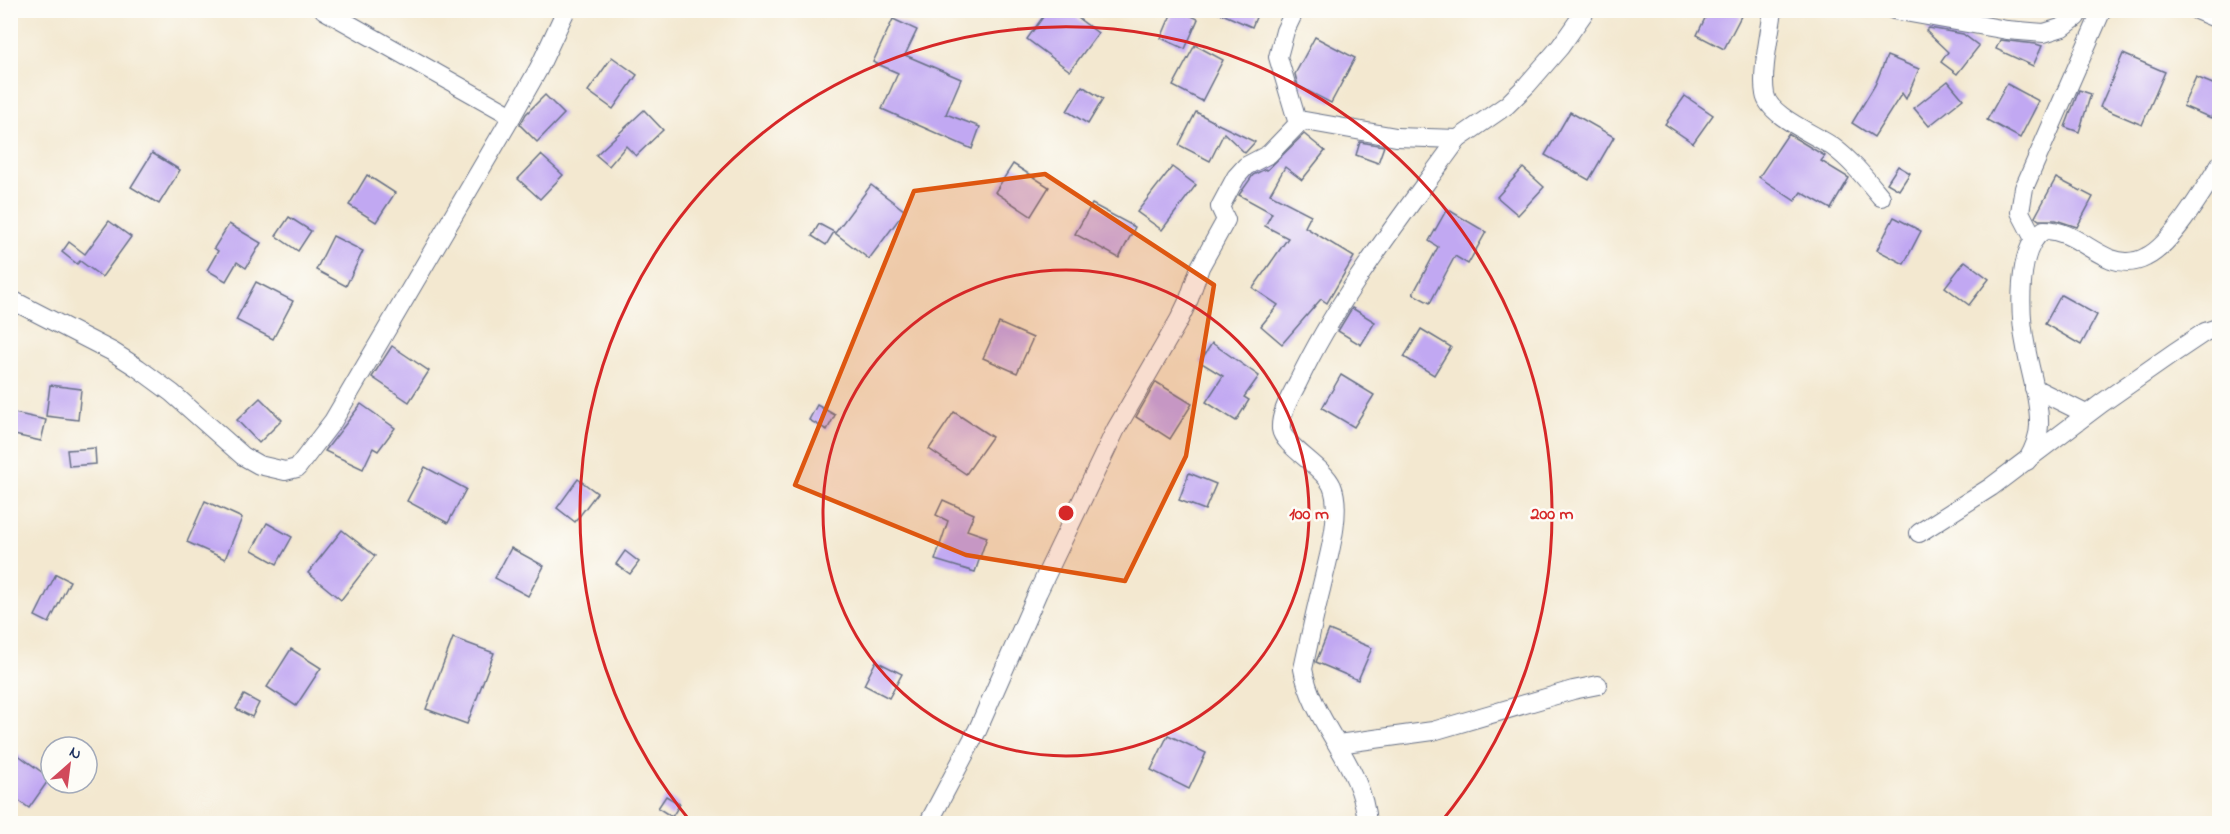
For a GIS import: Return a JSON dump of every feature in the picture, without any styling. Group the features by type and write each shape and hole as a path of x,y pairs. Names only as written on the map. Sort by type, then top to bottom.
{"street":[{"path":"324,10 512,116"},
{"path":"10,299 113,352 138,368 180,400 243,456 259,465 285,471 297,468 333,421 512,116 539,68 566,10"},
{"path":"1295,10 1285,31 1278,57 1298,124"},
{"path":"1367,824 1360,789 1306,687 1303,669 1332,543 1335,506 1332,486 1316,465 1291,445 1281,432 1282,417 1316,345 1341,303 1458,139 1507,105 1560,46 1586,10"},
{"path":"1773,10 1764,82 1765,97 1774,111 1833,147 1861,172 1881,197"},
{"path":"1893,10 2007,30 2044,33 2063,27 2076,17 2080,10"},
{"path":"2034,239 2020,212 2024,188 2102,10"},
{"path":"2196,10 2220,20"},
{"path":"928,824 978,729 1038,592 1116,429 1190,299 1200,267 1226,220 1220,207 1236,177 1246,166 1269,154 1298,124 1305,121 1396,137 1458,139"},
{"path":"2027,460 2033,451 2039,423 2025,345 2023,280 2026,257 2034,239 2044,230 2055,230 2110,259 2133,262 2146,257 2157,250 2173,233 2220,164"},
{"path":"1919,533 1991,487 2086,414 2175,352 2205,332 2220,327"},
{"path":"2034,388 2086,414"},
{"path":"1338,744 1433,731 1573,690 1598,685"}],"highlighted area":[{"path":"1045,174 1214,285 1186,456 1125,581 966,555 795,485 914,191"}],"building":[{"path":"1048,10 1067,10 1098,33 1070,71 1027,39"},
{"path":"1173,10 1179,10 1198,19 1185,49 1161,38"},
{"path":"1213,10 1259,10 1252,27"},
{"path":"1709,10 1730,10 1741,16 1724,49 1697,35"},
{"path":"893,19 917,30 905,55 961,79 946,114 980,127 972,149 882,109 898,73 873,62"},
{"path":"1929,28 1963,34 1979,46 1957,74 1941,62 1948,52 1926,31"},
{"path":"1315,37 1355,58 1331,103 1298,86 1295,74"},
{"path":"2000,40 2042,46 2033,66 1996,49"},
{"path":"1195,45 1223,60 1202,101 1173,86"},
{"path":"2123,54 2165,72 2142,125 2100,107"},
{"path":"1887,56 1919,69 1906,99 1902,93 1874,137 1852,123 1875,85"},
{"path":"612,57 637,75 613,109 588,91"},
{"path":"2196,77 2220,87 2220,98 2211,118 2183,106"},
{"path":"1948,81 1963,99 1929,126 1914,108"},
{"path":"2007,84 2039,101 2020,138 1987,120"},
{"path":"1082,86 1103,99 1088,124 1067,111"},
{"path":"2079,90 2091,94 2079,132 2065,127"},
{"path":"545,95 564,114 537,142 520,125 526,114"},
{"path":"1685,96 1713,115 1693,143 1665,124"},
{"path":"644,110 663,130 636,156 626,146 609,166 596,155"},
{"path":"1196,112 1255,142 1245,153 1224,133 1210,161 1179,145"},
{"path":"1570,112 1614,137 1589,180 1545,155"},
{"path":"1304,134 1325,151 1302,180 1285,167 1270,194 1311,215 1305,227 1354,257 1327,303 1321,299 1282,344 1261,326 1278,305 1253,288 1288,238 1265,226 1272,213 1239,195 1253,175 1267,170"},
{"path":"1788,134 1825,156 1821,161 1849,178 1831,209 1801,192 1795,201 1759,177"},
{"path":"1360,142 1384,146 1378,163 1356,155"},
{"path":"152,153 180,170 159,204 131,187"},
{"path":"541,155 563,175 540,199 518,179"},
{"path":"1013,164 1049,187 1031,216 995,192"},
{"path":"1898,166 1910,173 1899,190 1887,183"},
{"path":"1172,167 1196,185 1162,230 1137,212"},
{"path":"1523,168 1544,187 1518,215 1497,197"},
{"path":"367,175 395,193 376,222 349,205"},
{"path":"2056,178 2093,197 2077,227 2056,220 2039,220 2035,217"},
{"path":"871,185 905,211 869,259 835,233"},
{"path":"1092,204 1135,227 1119,258 1075,234"},
{"path":"1447,209 1486,232 1468,264 1455,256 1430,303 1413,294 1438,247 1429,241"},
{"path":"289,217 311,231 298,251 276,236"},
{"path":"1894,217 1921,231 1904,264 1877,250"},
{"path":"109,221 131,237 102,277 80,261 77,264 62,252 69,242 85,254"},
{"path":"229,224 261,243 246,268 237,262 226,281 207,270 218,251 214,248"},
{"path":"819,224 834,232 826,245 812,236"},
{"path":"333,236 363,251 346,286 316,270"},
{"path":"1965,261 1989,279 1969,305 1945,287"},
{"path":"256,282 293,301 273,339 236,320"},
{"path":"2061,295 2097,315 2081,345 2045,324"},
{"path":"1352,308 1375,322 1361,345 1338,331"},
{"path":"999,323 1033,338 1017,373 983,358"},
{"path":"1421,329 1451,347 1434,375 1404,357"},
{"path":"1212,343 1259,376 1244,397 1249,400 1236,421 1206,402 1223,376 1200,362"},
{"path":"392,346 429,371 409,402 372,377"},
{"path":"1341,375 1374,395 1354,427 1322,408"},
{"path":"1156,382 1192,404 1170,439 1136,417"},
{"path":"50,385 81,389 78,420 46,416"},
{"path":"260,398 282,420 259,443 237,420"},
{"path":"361,404 395,428 378,451 373,448 363,469 325,451"},
{"path":"817,405 835,415 827,430 809,420"},
{"path":"954,412 992,437 966,474 929,449"},
{"path":"14,413 46,420 41,441 10,434"},
{"path":"95,448 96,464 69,466 67,450"},
{"path":"425,467 466,489 448,523 407,501"},
{"path":"1189,473 1216,484 1205,510 1179,500"},
{"path":"578,479 597,493 575,522 557,508"},
{"path":"943,500 974,514 967,530 987,537 975,572 935,560 948,521 936,515"},
{"path":"205,501 242,518 225,559 187,542"},
{"path":"267,523 292,537 277,564 252,550"},
{"path":"342,530 375,556 341,600 308,573"},
{"path":"511,548 544,566 528,596 495,578"},
{"path":"625,551 639,562 630,574 616,564"},
{"path":"56,574 70,581 49,623 35,616"},
{"path":"1329,630 1372,648 1358,680 1316,662"},
{"path":"453,638 494,653 467,724 426,709"},
{"path":"291,649 321,668 296,706 267,687"},
{"path":"876,661 902,674 889,698 864,685"},
{"path":"244,695 259,703 252,717 236,709"},
{"path":"1168,735 1206,753 1189,789 1151,770"},
{"path":"10,749 39,770 39,794 29,808 10,794"},
{"path":"666,796 680,804 672,817 658,808"}]}
